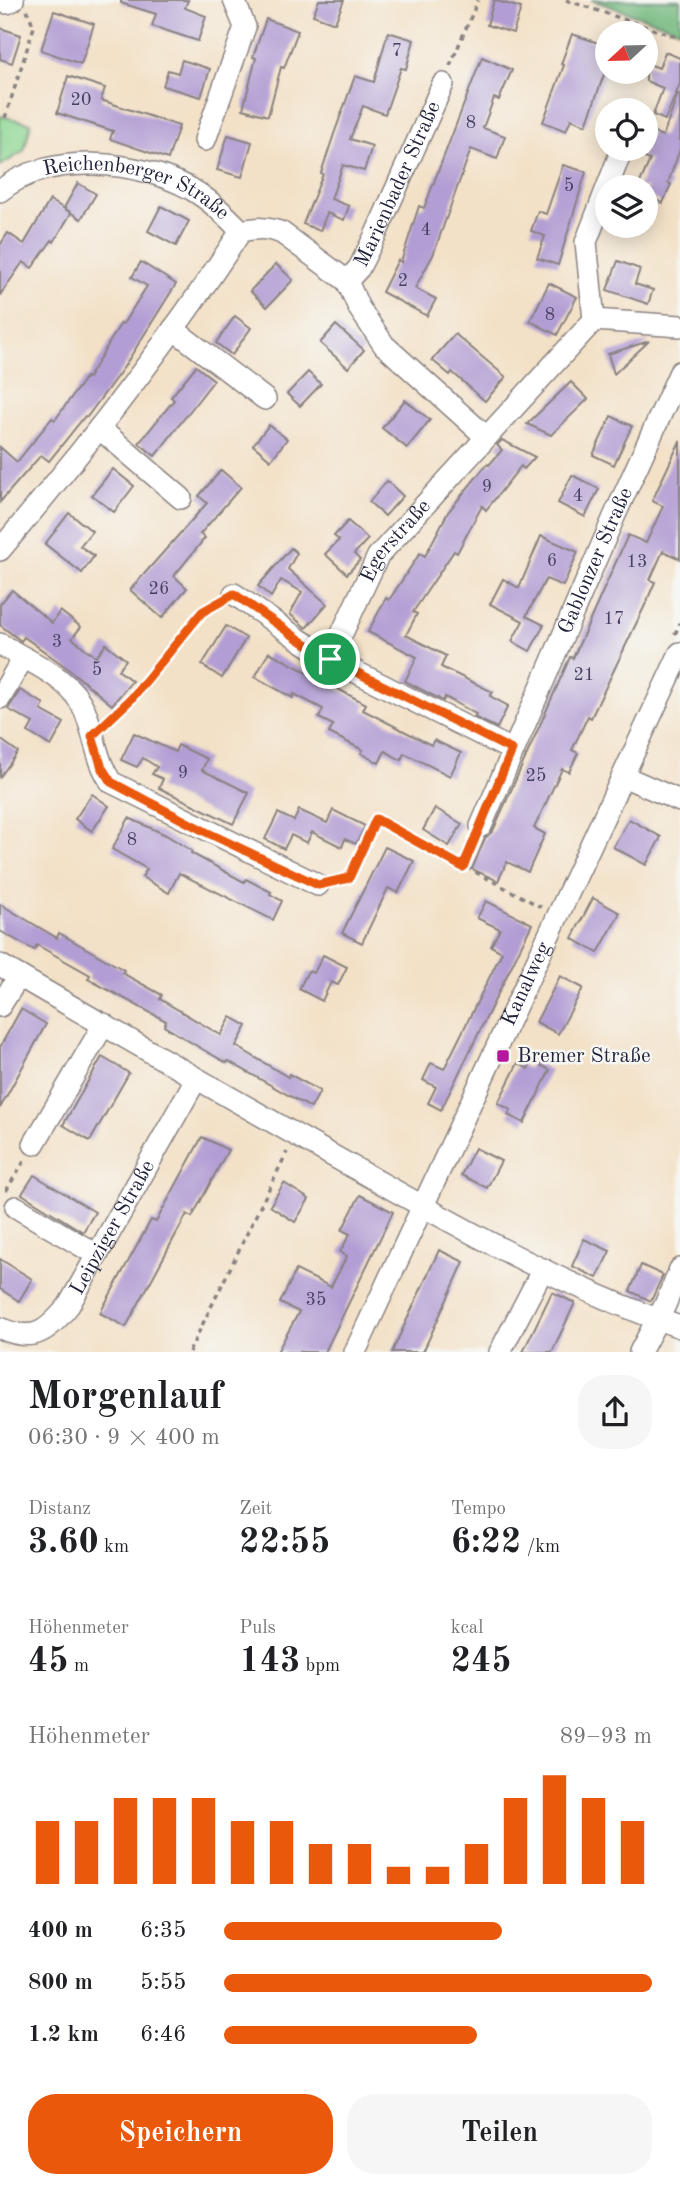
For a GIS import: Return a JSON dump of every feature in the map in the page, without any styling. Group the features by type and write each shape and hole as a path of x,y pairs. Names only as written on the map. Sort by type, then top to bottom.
{"street":[{"path":"205,140 246,27 234,0"},
{"path":"0,1 20,4"},
{"name":"Marienbader Straße","path":"347,281 359,268 375,236 443,84"},
{"path":"617,161 586,242 594,320 680,326"},
{"name":"Reichenberger Straße","path":"0,191 27,174 49,168 79,164 106,165 157,174 190,188 225,214 241,231 257,228 282,233 347,281 359,308 384,345 485,436"},
{"path":"0,550 99,428 200,293 241,231"},
{"name":"Egerstraße","path":"330,659 378,556 594,320"},
{"path":"173,329 265,399"},
{"name":"Gablonzer Straße","path":"481,826 614,517 680,372"},
{"path":"99,428 181,498"},
{"path":"234,594 330,659 512,750"},
{"path":"0,644 69,686 85,711 102,768 111,782 206,832 318,885"},
{"name":"Kanalweg","path":"355,1352 680,653"},
{"path":"0,698 23,658"},
{"path":"623,776 680,802"},
{"path":"0,965 422,1206 543,1269 657,1320 680,1327"},
{"path":"0,1006 19,976"},
{"path":"34,1144 104,1024"},
{"name":"Leipziger Straße","path":"0,1329 34,1336 53,1324 69,1305 196,1079"},
{"path":"9,1202 97,1255"},
{"path":"500,1352 543,1269"},
{"path":"640,1352 680,1269"},
{"path":"0,1329 36,1352"}],"path":[{"path":"443,84 478,0"},
{"path":"566,0 680,38"},
{"path":"5,118 34,27 20,4"},
{"path":"92,736 131,699 202,612 234,594"},
{"path":"318,885 349,878 376,819 559,916"},
{"path":"463,867 481,826"},
{"path":"189,1352 295,1135"},
{"path":"9,1202 34,1144"}],"green space":[{"path":"591,0 680,0 680,30"},
{"path":"0,116 31,123 24,151 0,166"}],"building":[{"path":"121,0 188,0 185,8 206,16 198,41 152,26 156,14 121,3"},
{"path":"319,0 344,0 335,23 313,15"},
{"path":"494,0 521,8 513,33 487,25"},
{"path":"54,11 94,24 81,64 41,50"},
{"path":"266,19 298,31 284,68 281,67 268,116 243,109 256,58 253,57"},
{"path":"0,28 21,35 12,63 0,59"},
{"path":"388,32 414,40 406,69 401,68 385,114 363,106 350,139 372,146 364,171 343,165 331,199 349,206 344,220 327,213 320,231 303,224 323,174 321,173 355,76 374,82"},
{"path":"572,34 595,42 595,84 601,84 586,125 571,119 566,131 543,122 564,65 561,64"},
{"path":"665,52 680,58 680,84 665,120 658,117 658,102 663,88 653,84 658,84 659,68"},
{"path":"482,57 512,70 499,100 494,98 483,128 505,136 497,159 471,149 433,255 415,288 436,299 427,316 382,292 398,260 401,262 419,206 424,208"},
{"path":"182,60 210,69 201,97 163,86 168,70 178,73"},
{"path":"68,76 105,88 101,100 179,126 168,159 110,139 113,131 57,113"},
{"path":"678,94 680,149 663,203 658,201 658,175 643,175 650,161 658,161 658,134 663,136"},
{"path":"228,135 252,142 242,177 217,170"},
{"path":"563,165 586,172 558,265 537,258 545,236 531,231 538,211 546,214"},
{"path":"78,183 96,194 81,219 64,208"},
{"path":"50,200 71,213 54,242 52,240 32,268 23,262 0,295 0,245 8,233 24,244"},
{"path":"161,206 189,221 176,246 148,231"},
{"path":"618,261 640,269 635,284 653,290 648,304 607,290"},
{"path":"141,262 176,284 124,367 87,417 85,416 49,461 41,455 0,502 0,447 17,462 52,418 55,420 86,377 88,378 147,286 132,277"},
{"path":"276,264 293,280 267,307 250,291"},
{"path":"549,283 577,297 557,335 530,321"},
{"path":"235,316 251,328 232,355 216,343"},
{"path":"336,325 364,350 348,368 320,343"},
{"path":"455,334 506,377 485,401 452,372 450,375 432,360"},
{"path":"649,341 614,374 608,354"},
{"path":"196,366 214,380 155,456 139,443 174,400 171,397"},
{"path":"308,372 321,384 300,406 287,394"},
{"path":"571,382 588,399 551,435 527,424"},
{"path":"405,400 430,420 407,448 382,428"},
{"path":"611,416 632,426 614,465 593,455"},
{"path":"269,425 287,439 271,460 253,445"},
{"path":"502,440 535,457 524,469 521,466 486,510 482,506 457,553 454,551 413,612 417,614 406,635 446,656 441,667 493,692 490,696 508,706 497,728 474,717 476,714 445,697 443,701 405,681 417,657 368,632 386,598 389,600 420,553 425,556 448,512 487,464 502,450 497,445"},
{"path":"680,441 680,559 663,551 650,580 655,582 646,603 591,718 588,716 572,750 578,753 569,772 562,769 534,828 545,834 528,872 507,862 498,881 472,869 485,838 493,831 570,657 573,658 628,535 646,543 663,506 652,501"},
{"path":"113,469 134,486 114,512 92,495"},
{"path":"221,470 241,487 200,534 205,538 174,576 187,588 162,618 130,590 207,503 199,496"},
{"path":"572,475 599,489 585,517 558,503"},
{"path":"387,481 403,496 385,516 369,502"},
{"path":"69,513 92,531 80,546 94,556 82,573 45,544"},
{"path":"348,521 368,539 354,554 360,560 347,574 325,554 339,540 334,536"},
{"path":"541,536 578,552 563,586 546,579 526,616 544,625 530,651 512,641 523,621 490,604 503,579 519,588"},
{"path":"291,548 297,553 288,569 327,604 306,628 290,614 302,592 281,580 271,597 258,586"},
{"path":"12,590 52,623 60,611 81,627 72,638 96,657 106,644 126,660 118,670 132,681 112,705 24,637 21,641 0,625 0,604"},
{"path":"226,626 246,638 222,678 202,665"},
{"path":"269,652 366,704 363,710 431,745 434,740 461,753 450,776 404,753 401,760 385,751 379,763 361,753 363,750 329,733 333,725 319,718 323,709 294,694 293,698 255,677"},
{"path":"20,690 44,704 41,710 64,723 51,746 28,732 33,723 8,709"},
{"path":"134,733 175,752 178,745 207,759 202,770 249,793 233,824 159,788 163,779 152,774 157,767 143,758 137,767 121,760"},
{"path":"0,739 18,752 0,777"},
{"path":"92,794 109,806 92,831 75,819"},
{"path":"435,808 462,824 449,846 423,830"},
{"path":"299,810 327,823 333,810 365,826 356,844 345,839 342,847 312,832 307,843 291,835 284,849 265,839 278,813 294,821"},
{"path":"129,818 166,835 192,851 191,853 244,882 246,879 271,892 270,894 282,901 273,920 179,873 169,893 142,877 147,869 112,849"},
{"path":"629,819 661,837 646,865 613,847"},
{"path":"385,847 414,861 398,893 388,888 362,943 342,933"},
{"path":"593,898 620,913 598,953 572,938"},
{"path":"486,901 532,924 441,1110 428,1103 436,1087 423,1080 431,1063 444,1069 502,952 491,946 500,929 477,918"},
{"path":"0,904 57,938 59,933 124,970 122,973 162,995 160,999 221,1035 231,1017 247,1026 236,1046 288,1077 289,1074 320,1091 311,1108 202,1049 164,1026 166,1021 88,979 90,975 37,945 34,950 0,931"},
{"path":"323,955 347,967 338,985 331,982 322,1001 299,989 308,971 314,973"},
{"path":"560,976 583,988 558,1034 536,1022"},
{"path":"21,1009 46,1024 0,1108 0,1047"},
{"path":"102,1057 129,1073 90,1141 63,1125"},
{"path":"532,1061 550,1070 524,1123 508,1115 511,1110 498,1103 518,1063 528,1069"},
{"path":"202,1137 228,1150 192,1217 187,1214 126,1327 100,1313 151,1220 156,1222"},
{"path":"475,1148 501,1161 487,1188 461,1175"},
{"path":"34,1175 95,1212 83,1232 22,1194"},
{"path":"284,1183 309,1199 295,1222 270,1206"},
{"path":"360,1195 393,1212 325,1352 277,1352 299,1312 280,1303 296,1270 331,1287 347,1256 340,1252 350,1234 342,1230"},
{"path":"584,1239 610,1251 597,1278 572,1266"},
{"path":"439,1250 464,1262 423,1352 392,1352"},
{"path":"0,1259 32,1279 19,1301 0,1289"},
{"path":"641,1265 663,1275 651,1301 630,1291"},
{"path":"552,1292 575,1303 552,1352 523,1352"}],"place":[{"name":"Bremer Straße","path":"503,1056"}],"route":[{"path":"234,594 330,659 512,750 463,867 376,819 349,878 318,885 206,832 111,782 102,768 92,736 131,699 202,612 234,594"}]}
